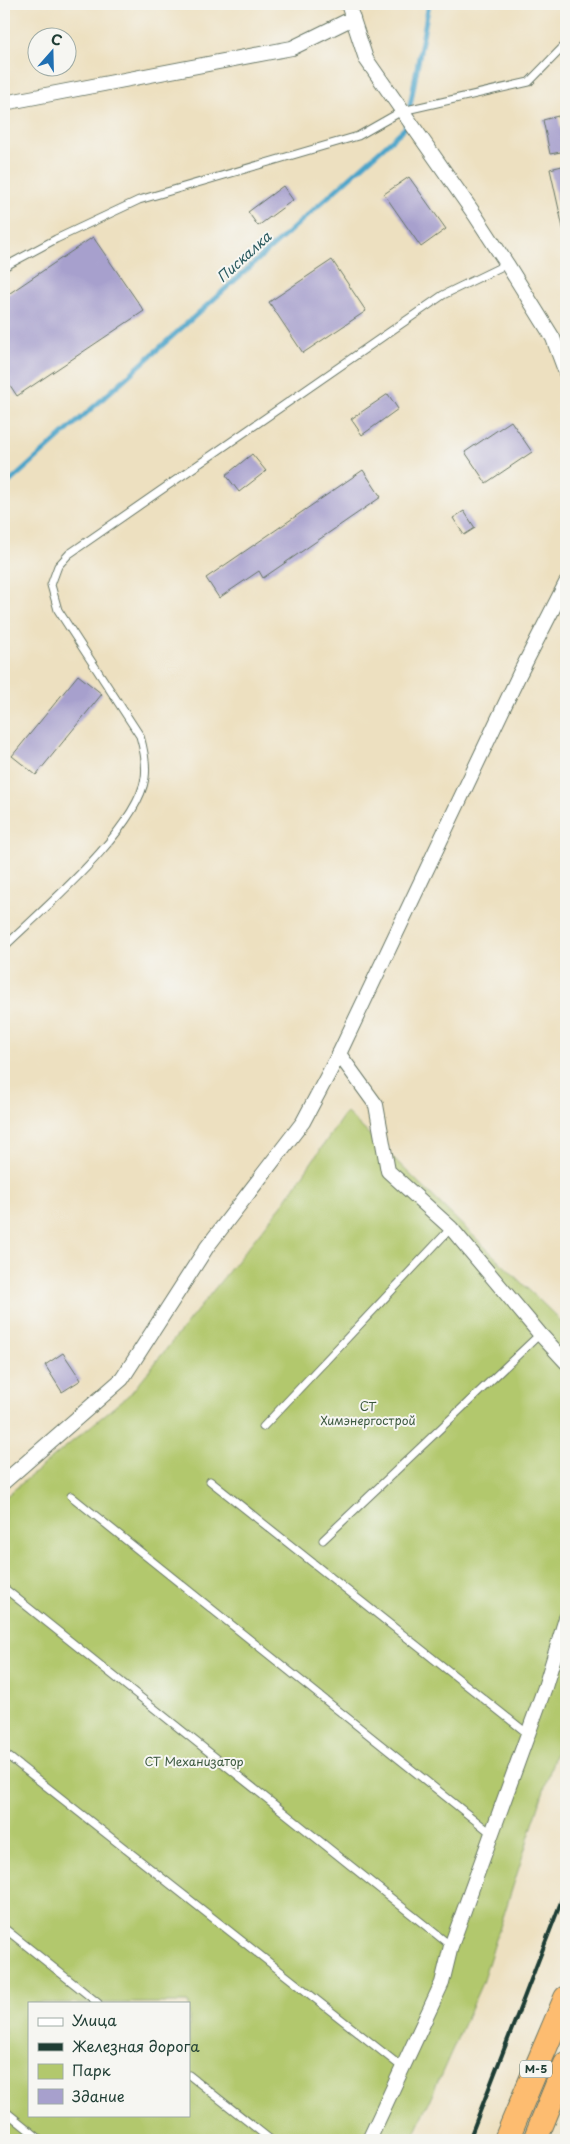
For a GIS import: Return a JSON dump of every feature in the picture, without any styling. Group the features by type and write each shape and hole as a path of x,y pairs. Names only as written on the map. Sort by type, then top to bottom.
{"highway":[{"name":"М-5","path":"506,2140 566,1998"},
{"name":"М-5","path":"535,2140 566,2064"}],"street":[{"path":"348,4 366,59 506,264 554,338 566,373"},
{"path":"4,103 292,48 353,18"},
{"path":"4,1482 122,1380 207,1247 303,1122 339,1054 519,675 566,583"},
{"path":"339,1054 376,1105 388,1171 451,1228 566,1362"},
{"path":"368,2140 442,1983 452,1946 528,1734 561,1639 566,1618"}],"lane":[{"path":"4,266 139,200 358,136 402,111 529,82 566,44"},
{"path":"4,947 80,875 122,825 138,800 145,778 145,757 140,736 58,610 51,585 58,566 69,554 443,295 506,264"},
{"path":"263,1426 451,1228"},
{"path":"323,1540 540,1334"},
{"path":"210,1482 528,1734"},
{"path":"71,1496 491,1833"},
{"path":"4,1588 452,1946"},
{"path":"4,1754 403,2068"},
{"path":"4,1928 97,2002"},
{"path":"190,2076 271,2140"},
{"path":"4,2110 41,2140"}],"green space":[{"path":"346,1112 566,1326 566,1721 482,1983 412,2140 4,2140 4,1498 131,1393 285,1201"}],"building":[{"path":"558,116 566,151 550,154 543,120"},
{"path":"566,165 566,237 565,237 550,169"},
{"path":"409,177 446,229 421,247 384,194"},
{"path":"283,186 293,200 258,226 248,212"},
{"path":"93,237 144,311 17,396 4,376 4,297"},
{"path":"332,260 366,311 303,353 269,302"},
{"path":"388,394 398,409 362,435 351,419"},
{"path":"511,421 532,452 486,483 465,452"},
{"path":"252,454 266,471 239,492 226,475"},
{"path":"363,470 381,497 263,578 259,571 219,598 206,578"},
{"path":"464,511 475,528 464,535 453,518"},
{"path":"78,675 102,694 36,775 12,756"},
{"path":"63,1353 81,1380 62,1392 45,1365"}],"waterway":[{"name":"Пискалка","path":"409,111 429,4"},
{"name":"Пискалка","path":"4,487 405,128 406,122"}],"railway":[{"path":"469,2140 566,1889"}],"park label":[{"name":"СТ Химэнергострой","path":"368,1414"},
{"name":"СТ Механизатор","path":"194,1762"}]}
